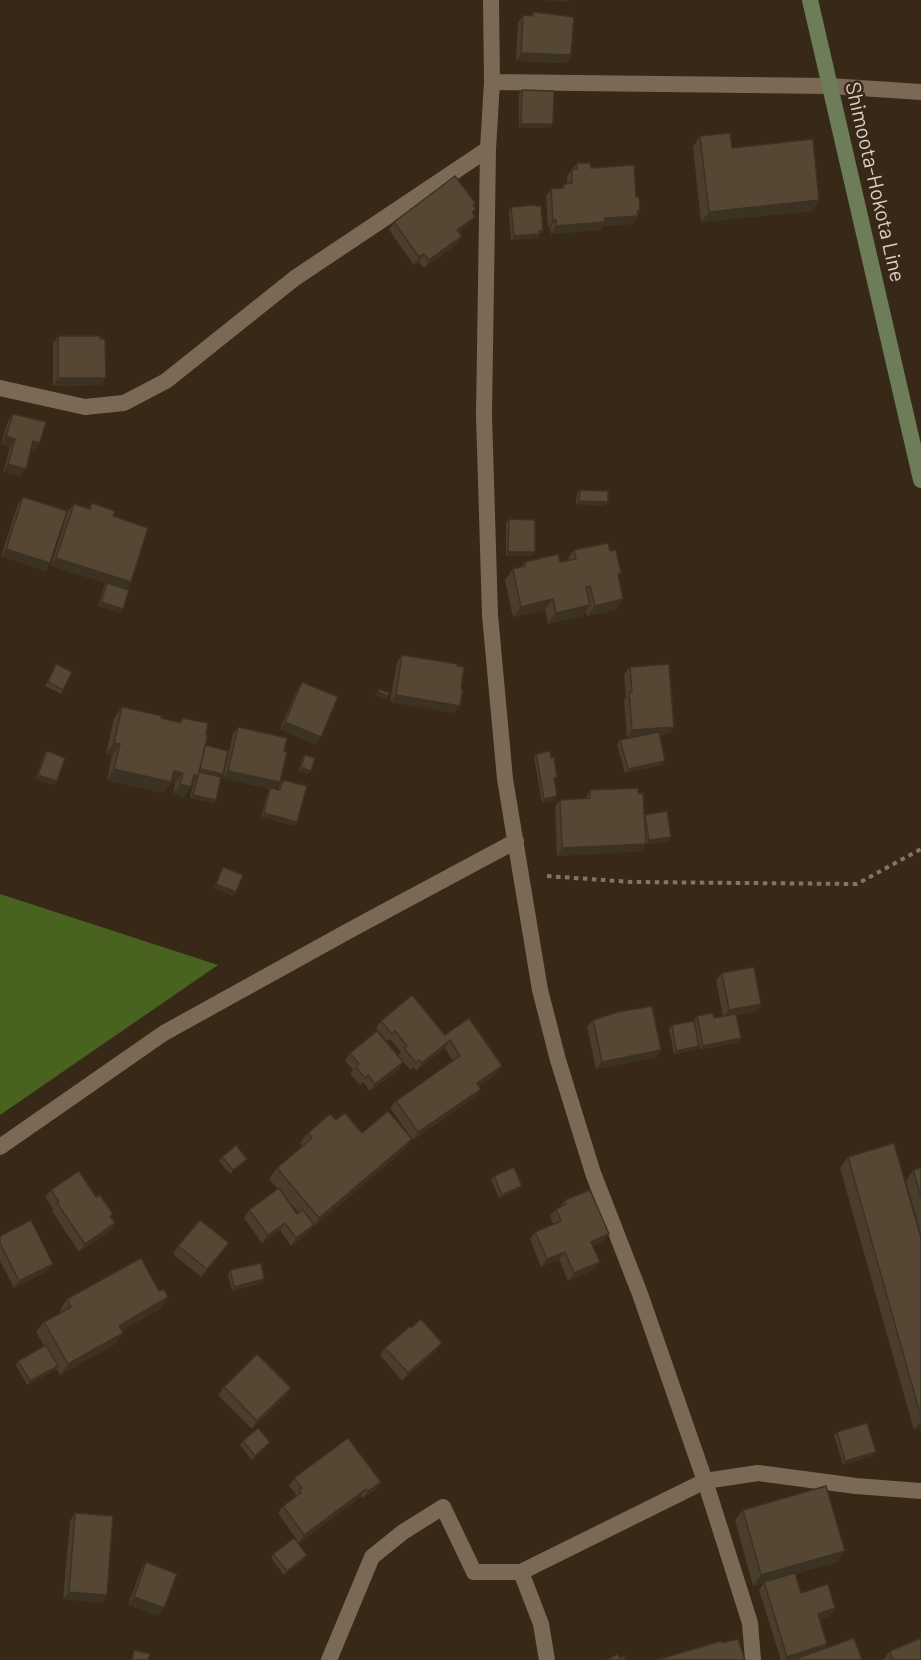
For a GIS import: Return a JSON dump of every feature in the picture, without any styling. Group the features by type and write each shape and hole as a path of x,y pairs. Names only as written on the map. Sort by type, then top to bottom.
{"main road":[{"name":"Shimoota-Hokota Line","path":"810,0 921,480"}],"street":[{"path":"491,0 492,82 488,149 484,415 490,615 504,779 540,990 558,1060 593,1173 640,1294 705,1480 750,1623 753,1660"},
{"path":"492,82 830,86 921,92"},
{"path":"0,388 85,407 124,403 166,381 295,278 488,149"},
{"path":"0,1147 164,1033 516,841"},
{"path":"329,1660 372,1557 403,1532 443,1507 474,1572 521,1572 705,1480 758,1473 856,1486 921,1491"},
{"path":"521,1572 541,1624 547,1660"}],"path":[{"path":"520,874 632,882 857,884 921,849"}],"green space":[{"path":"0,894 218,965 0,1115"}],"building":[{"path":"533,12 574,17 571,55 521,53 523,15 533,16"},
{"path":"522,90 554,91 553,124 521,124"},
{"path":"730,133 732,148 813,139 819,200 709,212 700,136"},
{"path":"577,163 590,163 591,168 634,165 636,197 639,197 638,216 605,218 605,222 556,226 556,220 553,220 551,189 564,188 564,184 572,183 572,169 577,169"},
{"path":"455,176 476,204 473,205 476,209 472,212 475,217 457,230 462,236 429,260 424,254 419,257 394,222"},
{"path":"541,206 543,231 539,231 539,234 514,236 511,207"},
{"path":"58,336 100,336 100,339 105,339 106,378 58,378"},
{"path":"13,414 46,422 40,443 33,441 26,469 8,464 15,439 6,436"},
{"path":"580,490 608,491 608,502 579,501"},
{"path":"23,497 67,511 50,563 6,549"},
{"path":"92,503 115,511 113,516 148,528 131,582 56,558 74,504 90,509"},
{"path":"509,519 535,520 535,552 508,552"},
{"path":"608,543 610,551 616,550 623,599 595,606 590,586 586,587 590,605 556,613 553,599 521,607 513,569 525,566 525,562 558,554 560,562 576,559 574,550"},
{"path":"107,583 129,590 123,609 101,602"},
{"path":"402,655 464,667 460,706 396,695"},
{"path":"56,664 72,672 63,690 48,682"},
{"path":"669,664 674,727 632,730 630,667"},
{"path":"302,682 338,697 321,737 285,722"},
{"path":"379,689 390,693 388,696 378,692"},
{"path":"122,707 181,723 182,718 208,723 206,735 208,735 198,776 194,775 191,787 180,784 183,773 174,771 171,782 114,769 120,744 114,743"},
{"path":"238,727 287,738 284,751 287,752 280,782 228,771"},
{"path":"659,732 665,761 628,769 620,740"},
{"path":"205,745 228,751 223,774 200,769"},
{"path":"47,751 65,758 57,781 38,775"},
{"path":"550,751 551,758 554,757 557,796 544,799 536,754"},
{"path":"305,755 315,758 311,771 301,767"},
{"path":"199,772 221,777 216,800 193,795"},
{"path":"283,780 307,786 297,822 264,813 270,788 280,790"},
{"path":"638,788 639,794 643,793 646,844 562,848 560,800 590,798 590,790"},
{"path":"667,811 671,837 649,840 645,815"},
{"path":"223,867 243,875 236,892 216,884"},
{"path":"754,967 761,1004 729,1010 722,973"},
{"path":"412,995 445,1035 469,1018 502,1066 477,1083 481,1089 418,1132 396,1101 460,1056 450,1040 422,1063 419,1060 416,1063 404,1048 407,1046 395,1031 392,1034 381,1021"},
{"path":"652,1006 661,1050 602,1062 593,1020 618,1012"},
{"path":"713,1013 714,1018 736,1014 741,1038 703,1046 697,1016"},
{"path":"694,1021 699,1046 676,1051 672,1025"},
{"path":"377,1031 403,1062 375,1084 368,1075 365,1078 356,1067 359,1064 350,1053"},
{"path":"388,1111 412,1139 319,1218 277,1168 312,1138 308,1133 330,1114 336,1120 345,1113 362,1133"},
{"path":"894,1143 921,1238 921,1417 848,1157"},
{"path":"236,1145 247,1159 233,1170 222,1157"},
{"path":"514,1167 522,1186 502,1195 494,1176"},
{"path":"921,1168 921,1197 913,1170"},
{"path":"79,1171 96,1197 100,1195 113,1214 110,1216 115,1223 85,1244 57,1203 59,1202 51,1190"},
{"path":"279,1188 297,1214 303,1210 314,1225 296,1238 285,1223 268,1235 249,1210"},
{"path":"590,1190 609,1234 591,1242 600,1262 574,1273 565,1252 547,1259 535,1232 561,1221 556,1209 566,1204 565,1200"},
{"path":"31,1220 53,1264 19,1281 0,1243 0,1236"},
{"path":"200,1220 229,1243 207,1269 178,1246"},
{"path":"141,1258 159,1291 164,1289 168,1297 119,1326 123,1333 68,1364 44,1322 71,1307 67,1299"},
{"path":"261,1263 264,1279 234,1287 230,1270"},
{"path":"421,1319 442,1343 408,1373 385,1348"},
{"path":"46,1345 58,1366 30,1381 18,1361"},
{"path":"257,1354 291,1388 257,1421 224,1387"},
{"path":"867,1423 876,1452 845,1461 837,1432"},
{"path":"258,1428 270,1442 255,1456 243,1441"},
{"path":"348,1438 381,1482 368,1491 366,1489 304,1535 283,1506 301,1493 299,1490 302,1488 294,1478"},
{"path":"826,1486 845,1551 761,1575 743,1510"},
{"path":"75,1513 113,1516 107,1595 69,1592"},
{"path":"294,1538 307,1555 287,1571 273,1554"},
{"path":"146,1562 177,1574 164,1608 134,1597"},
{"path":"795,1573 801,1593 828,1584 835,1608 818,1614 827,1644 787,1657 764,1582"},
{"path":"854,1638 862,1660 798,1660 798,1658"},
{"path":"921,1638 921,1660 893,1660 890,1651"},
{"path":"738,1639 745,1660 656,1660 721,1641 722,1643"},
{"path":"134,1650 150,1654 148,1660 132,1660"},
{"path":"618,1654 620,1658 624,1656 626,1660 606,1660"}]}
